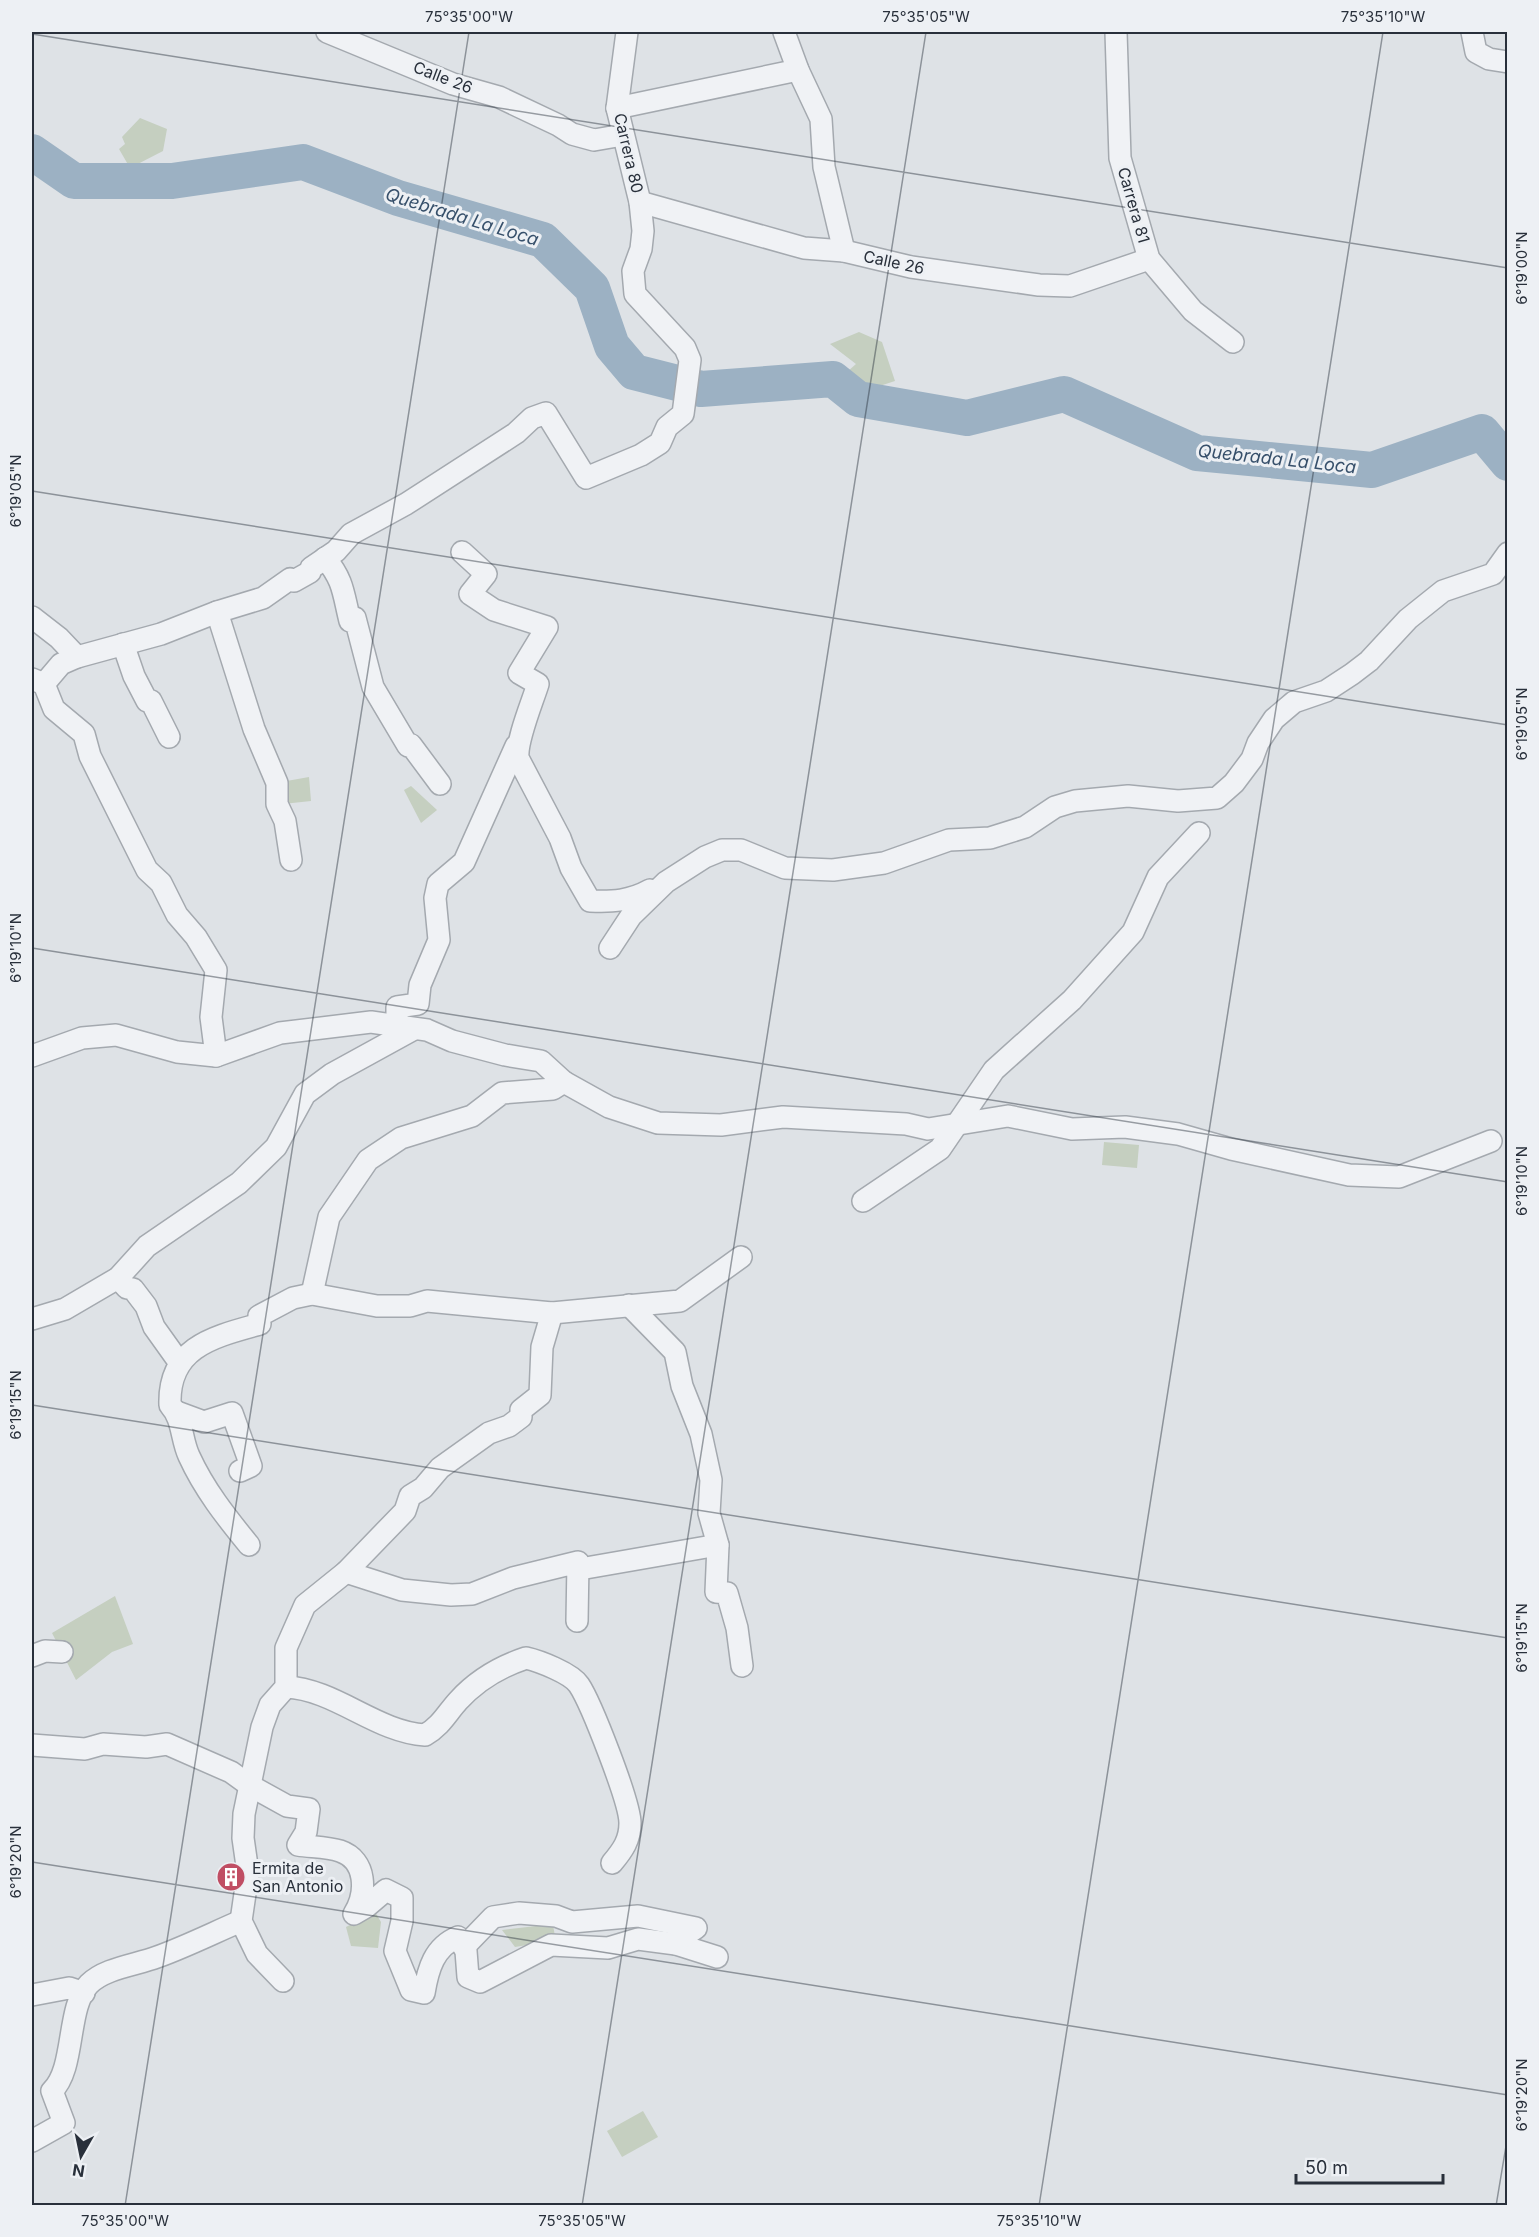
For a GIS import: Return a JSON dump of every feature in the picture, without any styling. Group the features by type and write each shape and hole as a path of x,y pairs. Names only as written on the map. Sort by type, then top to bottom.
{"street":[{"name":"Calle 26","path":"327,32 453,84 499,97 572,134 594,140 623,135"},
{"name":"Carrera 80","path":"325,558 336,551 351,534 424,493 516,433 532,418 546,413 586,478 641,455 660,443 667,428 683,414 690,360 686,348 635,294 633,272 641,249 643,231 640,202 617,108 627,32"},
{"path":"784,32 798,70 822,119 824,167 844,251"},
{"name":"Carrera 81","path":"1116,32 1120,158 1149,259 1193,311 1233,342"},
{"path":"1472,32 1476,52 1490,59 1508,62"},
{"path":"617,108 798,70"},
{"name":"Calle 26","path":"640,202 804,248 844,251 922,269 1039,285 1070,286 1149,259"},
{"path":"406,1027 397,1008 418,1004 420,985 439,940 435,898 438,884 464,862 527,721 537,684 519,674 547,627 494,610 470,594 486,574 462,552"},
{"path":"516,746 518,758 560,838 571,868 590,901 614,902 634,899 666,882 705,856 722,850 741,850 785,868 833,870 884,863 949,840 990,838 1025,827 1055,807 1075,801 1128,796 1178,801 1217,798 1234,783 1252,759 1258,743 1274,719 1294,702 1326,692 1352,674 1369,662 1408,619 1443,591 1493,574 1508,553"},
{"path":"216,1056 211,1017 216,970 196,938 177,915 161,883 147,870 90,756 84,734 54,709 38,681 61,664 77,657 161,634 217,612 263,598 290,579 294,581 310,572 325,558 338,574 345,589 350,621 355,618 373,687 408,746 411,745 440,784"},
{"path":"217,612 254,729 277,783 277,804 285,821 291,860"},
{"path":"32,616 59,638 77,657"},
{"path":"123,644 137,684 147,701 151,701 169,737"},
{"path":"863,1201 940,1149 994,1070 1072,1000 1133,932 1158,877 1199,833"},
{"path":"610,948 631,916 666,882"},
{"path":"32,1056 82,1038 116,1035 177,1052 216,1056 280,1033 304,1028 371,1022 406,1027 505,1055 541,1061 564,1082 609,1107 658,1123 721,1125 783,1117 906,1124 928,1129 1008,1116 1072,1129 1125,1127 1178,1134 1231,1149 1349,1175 1399,1177 1491,1141"},
{"path":"32,1319 65,1309 118,1278 147,1246 238,1183 276,1147 305,1095 406,1027"},
{"path":"312,1294 329,1217 368,1160 401,1138 472,1116 502,1093 553,1089 564,1082"},
{"path":"240,1471 251,1466 232,1413 204,1422 177,1412 170,1405 169,1387 179,1362 187,1354 218,1336 260,1324 259,1317 293,1298 312,1294 377,1306 410,1306 428,1301 434,1304 552,1313 590,1312 629,1305 680,1301 741,1257"},
{"path":"118,1278 127,1288 133,1289 146,1306 154,1327 179,1362"},
{"path":"629,1305 675,1352 682,1386 701,1434 711,1480 709,1513 718,1545 716,1592 727,1593 737,1628 742,1666"},
{"path":"283,1982 257,1954 241,1921 248,1873 243,1838 244,1814 262,1727 270,1705 286,1687 286,1648 297,1619 305,1605 346,1572 405,1511 410,1496 423,1488 440,1468 489,1433 509,1426 521,1417 521,1410 540,1395 542,1347 552,1313"},
{"path":"177,1412 189,1456 209,1493 249,1545"},
{"path":"580,1569 718,1545"},
{"path":"346,1572 402,1590 451,1595 472,1594 513,1578 534,1575 557,1566 578,1562 580,1569 577,1621"},
{"path":"32,1656 45,1651 62,1652"},
{"path":"286,1687 321,1696 396,1729 425,1735 441,1724 458,1701 494,1671 526,1658 554,1668 578,1683 617,1774 630,1821 626,1846 612,1863"},
{"path":"32,1745 85,1749 103,1744 146,1747 167,1744 231,1772 287,1806 309,1809 306,1832 298,1845 339,1850 354,1858 363,1876 362,1902 354,1914 366,1908 386,1890 402,1898 402,1921 395,1951 411,1990 424,1993 432,1961 446,1942 459,1937 464,1947 468,1977 480,1982 551,1945 609,1948 638,1939 676,1944 717,1957"},
{"path":"464,1947 493,1917 519,1913 556,1916 581,1922 638,1916 696,1928 678,1940 676,1944"},
{"path":"32,2141 64,2123 52,2091 61,2082 76,2011 88,1985 103,1974 156,1958 241,1921"},
{"path":"32,1995 69,1988 84,1992"}],"green space":[{"path":"140,118 167,129 163,151 130,168 119,149 125,144 122,137"},
{"path":"859,332 882,342 895,381 858,393 838,380 856,364 830,344"},
{"path":"309,777 311,801 283,804 281,782"},
{"path":"411,786 437,810 421,823 404,790"},
{"path":"1104,1142 1139,1145 1137,1168 1102,1165"},
{"path":"115,1596 133,1644 112,1652 76,1680 52,1633"},
{"path":"375,1912 381,1922 378,1948 351,1946 346,1927"},
{"path":"553,1924 555,1937 527,1948 527,1945 515,1947 502,1930"},
{"path":"643,2111 658,2137 622,2157 607,2131"}],"waterway":[{"name":"Quebrada La Loca","path":"32,152 74,181 172,181 303,162 398,198 543,240 592,288 612,346 634,372 701,389 833,379 858,399 967,418 1064,394 1197,453 1372,470 1482,432 1508,463"}],"place":[{"name":"Ermita de San Antonio","path":"231,1877"}]}
